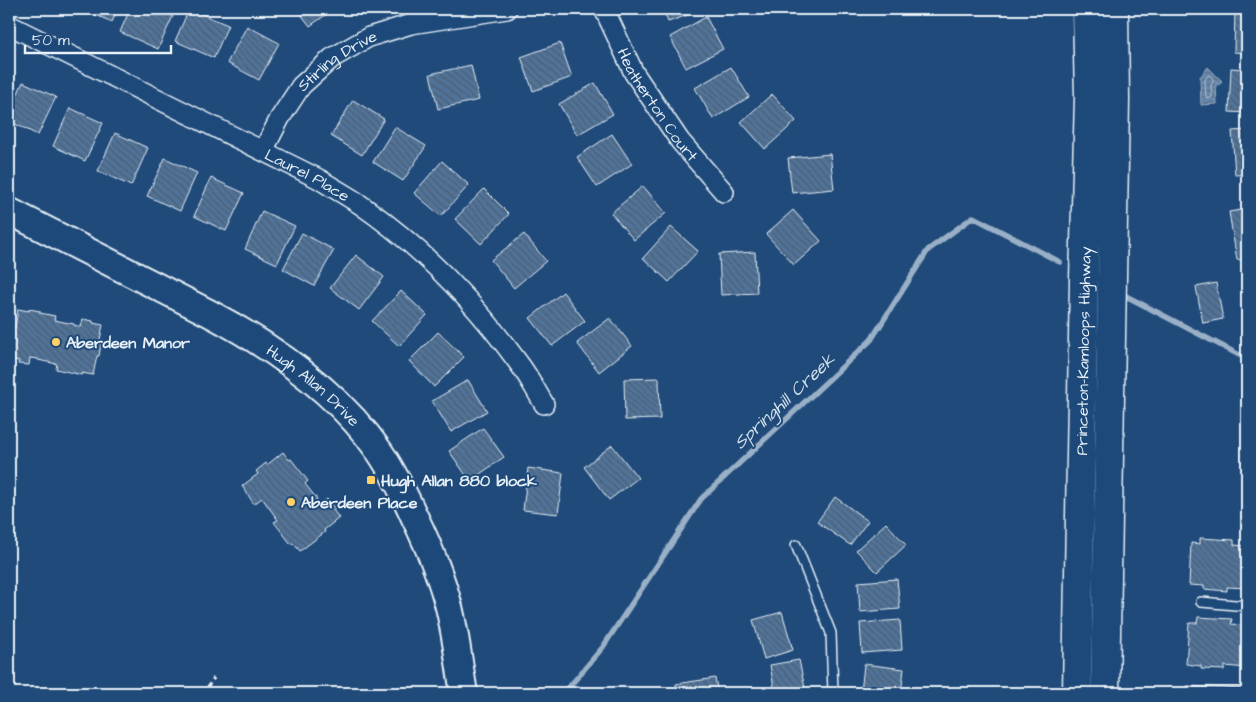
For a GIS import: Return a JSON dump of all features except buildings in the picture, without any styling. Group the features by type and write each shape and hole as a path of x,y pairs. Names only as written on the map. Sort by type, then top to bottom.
{"main road":[{"name":"Princeton-Kamloops Highway","path":"1077,693 1089,98 1087,9"},
{"name":"Princeton-Kamloops Highway","path":"1105,693 1114,138 1114,9"},
{"name":"Hugh Allan Drive","path":"9,212 209,313 265,345 309,378 359,426 379,452 407,500 438,570 449,607 464,693"}],"street":[{"name":"Stirling Drive","path":"263,151 280,118 301,86 332,58 369,37 411,24 507,9"},
{"name":"Heatherton Court","path":"604,9 634,74 680,141 724,192"},
{"name":"Laurel Place","path":"9,25 319,179 353,200 412,244 451,282 486,321 520,366 544,404"}],"lane":[{"path":"796,545 831,633 833,693"},
{"path":"1201,602 1247,606"}],"path":[{"path":"203,693 214,678"}],"water":[{"path":"1208,67 1222,81 1219,85 1216,83 1217,104 1201,105 1200,77"}],"waterway":[{"name":"Springhill Creek","path":"564,693 603,647 701,499 871,340 928,250 973,217 1060,262"},
{"path":"1126,296 1247,359"}],"place":[{"name":"Aberdeen Manor","path":"56,342"},
{"name":"Hugh Allan 880 block","path":"371,480"},
{"name":"Aberdeen Place","path":"291,502"}]}
